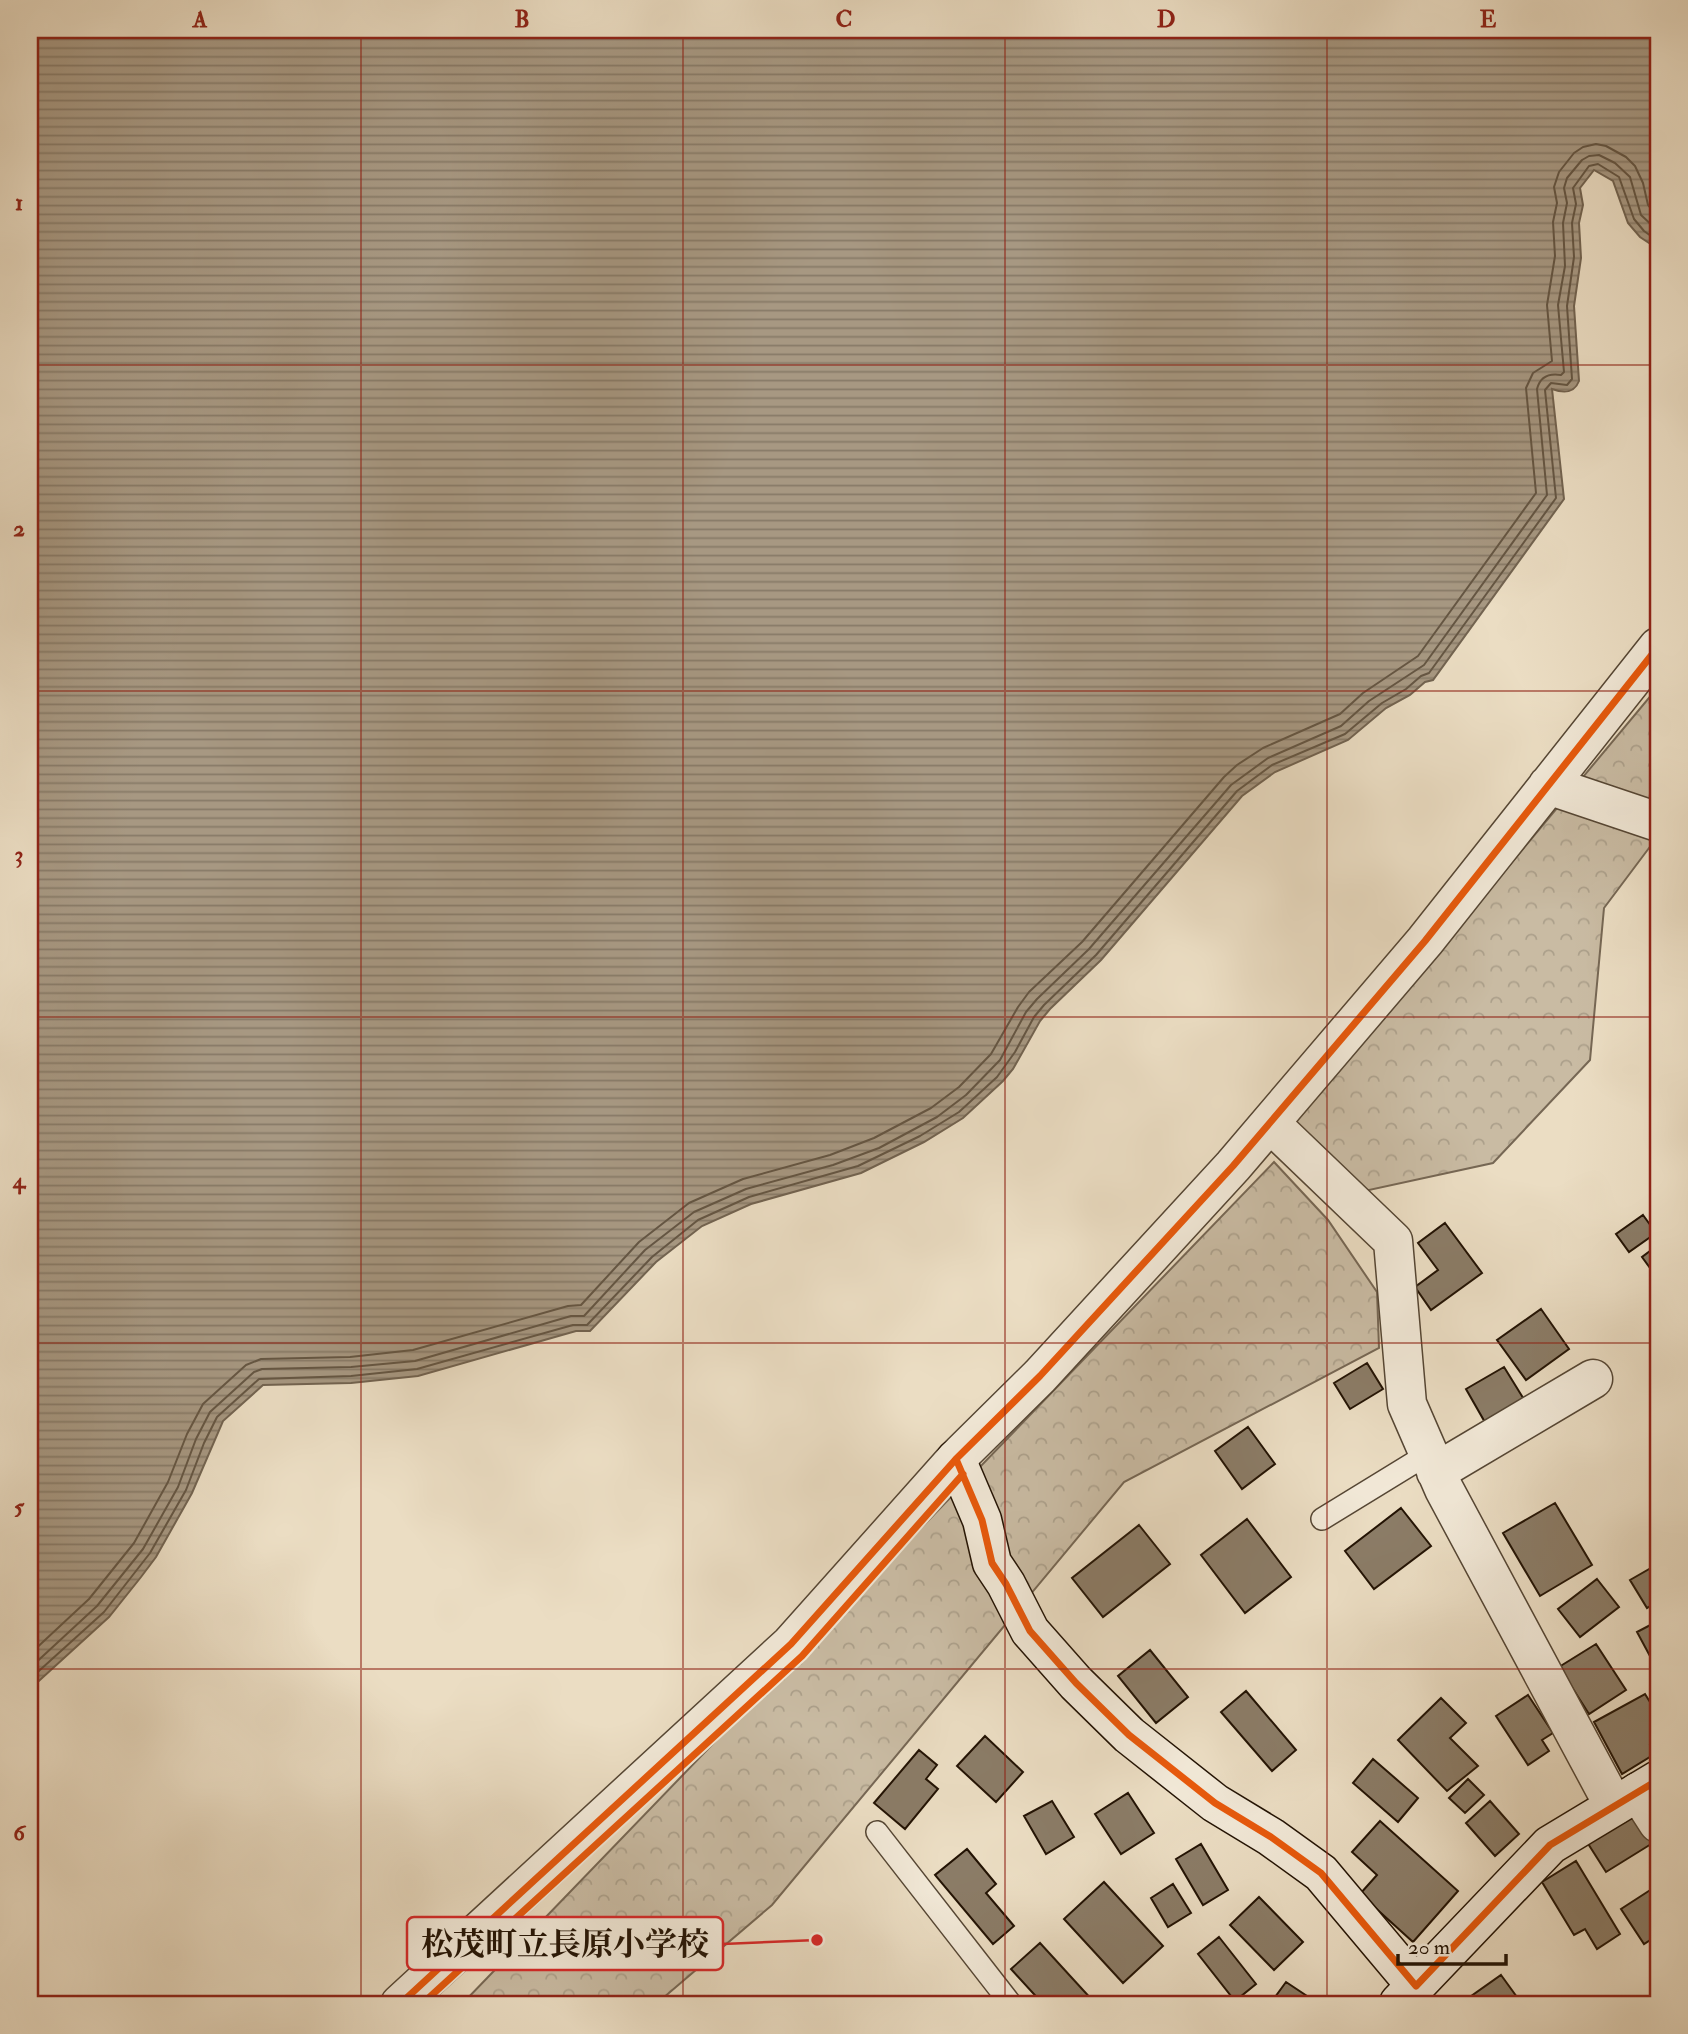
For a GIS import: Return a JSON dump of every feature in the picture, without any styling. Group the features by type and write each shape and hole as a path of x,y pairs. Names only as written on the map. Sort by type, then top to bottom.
{"street":[{"path":"400,2004 791,1644 956,1459 1040,1376 1270,1123 1425,941 1658,647"},
{"path":"1548,785 1658,822"},
{"path":"1270,1123 1393,1241 1407,1404 1432,1463 1658,1824"},
{"path":"1432,1463 1592,1379"},
{"path":"956,1459 982,1520 992,1563 1030,1631 1076,1683 1129,1735 1215,1803 1271,1837 1321,1873 1407,1995 1549,1844 1637,1793"}],"lane":[{"path":"1322,1519 1432,1463"},
{"path":"877,1832 1011,2004"}],"green space":[{"path":"1658,687 1658,836 1604,908 1590,1060 1493,1163 1360,1192 1288,1131"},
{"path":"1274,1162 1328,1220 1377,1292 1379,1348 1124,1482 772,1905 656,2004 462,2004"}],"water":[{"path":"30,30 1658,30 1658,249 1640,237 1628,223 1613,181 1594,170 1580,188 1583,205 1579,223 1581,258 1574,306 1579,381 1568,391 1552,389 1564,499 1433,680 1425,682 1410,695 1386,708 1348,740 1275,772 1242,796 1101,960 1050,1009 1003,1081 963,1118 924,1142 861,1173 751,1204 702,1226 656,1262 590,1331 576,1331 418,1376 351,1383 263,1385 223,1421 192,1493 156,1557 141,1577 109,1617 30,1689"}],"building":[{"path":"1643,1215 1656,1233 1629,1252 1616,1234"},
{"path":"1445,1223 1482,1273 1431,1310 1415,1287 1438,1270 1418,1243"},
{"path":"1658,1245 1658,1279 1642,1257"},
{"path":"1541,1309 1569,1349 1526,1380 1497,1340"},
{"path":"1367,1363 1383,1389 1350,1409 1334,1383"},
{"path":"1504,1367 1525,1401 1486,1424 1466,1389"},
{"path":"1248,1427 1275,1464 1242,1489 1215,1451"},
{"path":"1555,1503 1592,1565 1540,1596 1503,1533"},
{"path":"1401,1508 1431,1546 1374,1589 1345,1551"},
{"path":"1247,1519 1291,1577 1245,1613 1201,1555"},
{"path":"1139,1525 1170,1564 1103,1617 1072,1578"},
{"path":"1658,1564 1658,1601 1647,1608 1630,1580"},
{"path":"1597,1579 1619,1607 1580,1637 1558,1609"},
{"path":"1658,1621 1658,1671 1637,1632"},
{"path":"1596,1644 1626,1690 1589,1714 1559,1667"},
{"path":"1150,1650 1188,1697 1156,1723 1118,1676"},
{"path":"1246,1691 1296,1750 1272,1771 1221,1712"},
{"path":"1645,1694 1658,1715 1658,1740 1650,1745 1653,1755 1622,1774 1594,1722"},
{"path":"1528,1695 1553,1733 1542,1740 1549,1751 1528,1765 1496,1716"},
{"path":"1441,1698 1466,1723 1450,1738 1478,1766 1447,1791 1398,1740"},
{"path":"985,1736 1023,1772 996,1802 957,1766"},
{"path":"919,1750 937,1765 926,1779 938,1789 905,1829 874,1803"},
{"path":"1373,1759 1418,1798 1398,1822 1353,1783"},
{"path":"1468,1779 1484,1795 1465,1813 1449,1798"},
{"path":"1128,1793 1154,1833 1121,1854 1095,1814"},
{"path":"1052,1801 1074,1837 1046,1854 1024,1816"},
{"path":"1490,1801 1519,1834 1495,1856 1466,1823"},
{"path":"1638,1811 1656,1841 1606,1872 1587,1842"},
{"path":"1380,1821 1458,1891 1413,1942 1360,1894 1377,1875 1352,1852"},
{"path":"1201,1844 1228,1890 1203,1905 1176,1859"},
{"path":"967,1849 996,1884 986,1893 1014,1926 993,1944 935,1875"},
{"path":"1576,1861 1620,1934 1597,1949 1585,1929 1574,1935 1542,1882"},
{"path":"1104,1882 1163,1946 1123,1983 1064,1919"},
{"path":"1173,1884 1191,1913 1168,1927 1151,1898"},
{"path":"1658,1885 1658,1935 1644,1944 1621,1909"},
{"path":"1259,1897 1303,1942 1274,1970 1230,1925"},
{"path":"1219,1937 1256,1984 1235,2001 1198,1954"},
{"path":"1040,1943 1094,2002 1092,2004 1043,2004 1011,1969"},
{"path":"1501,1975 1522,2004 1471,2004 1467,1999"},
{"path":"1286,1982 1319,2004 1270,2004"}],"cycle path":[{"path":"400,2004 791,1644 956,1459 1040,1376 1233,1166 1425,941 1658,647"},
{"path":"956,1459 982,1520 992,1563 1030,1631 1076,1683 1129,1735 1215,1803 1271,1837 1321,1873 1416,1986 1550,1845 1658,1780"},
{"path":"422,2004 802,1656 963,1474"}],"place":[{"name":"松茂町立長原小学校","path":"817,1940"}]}
